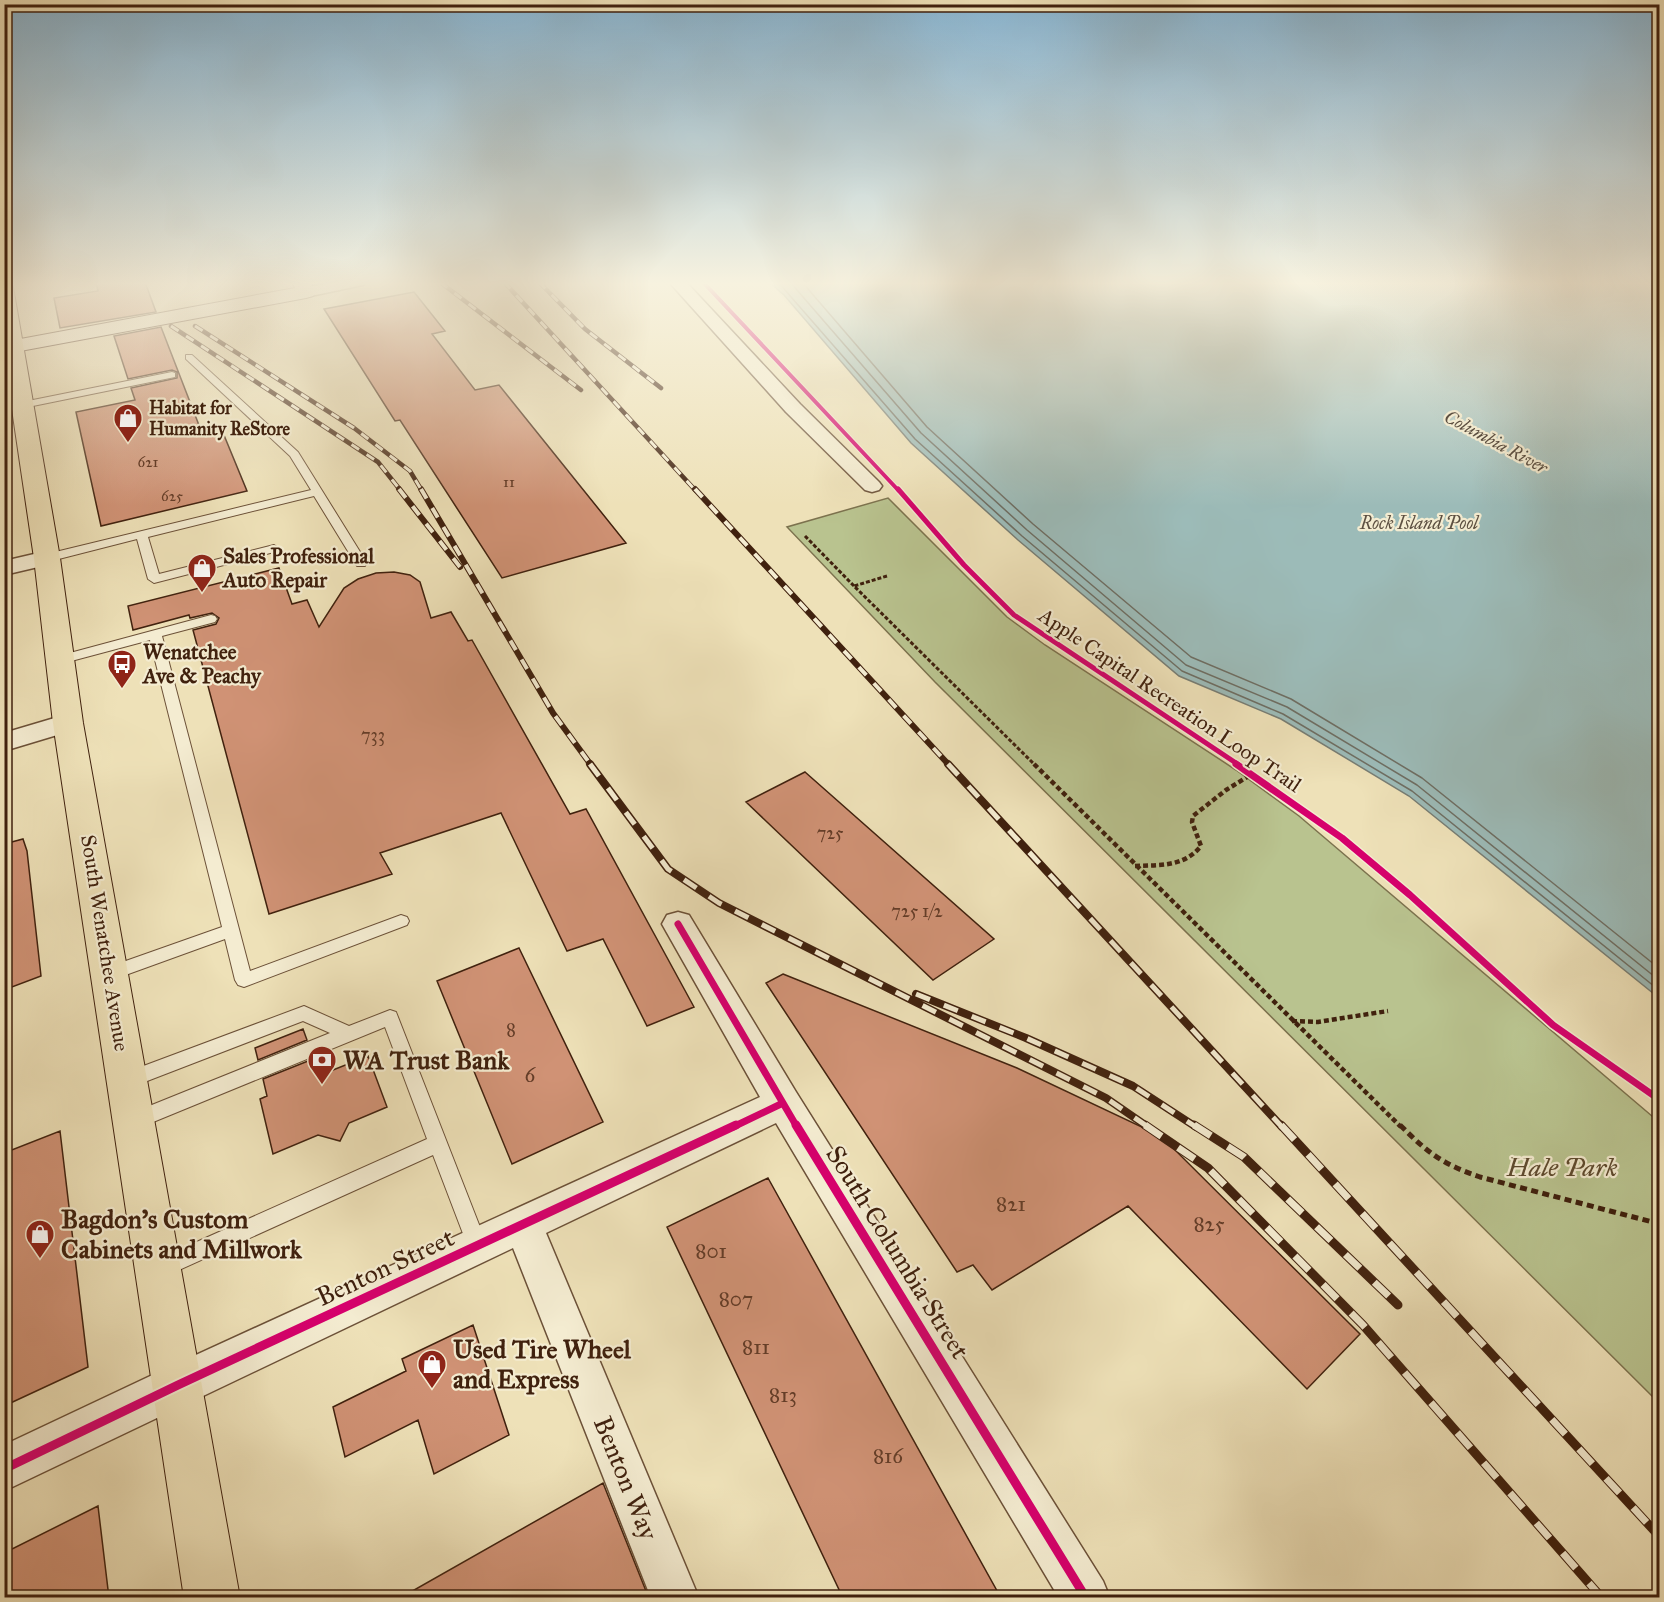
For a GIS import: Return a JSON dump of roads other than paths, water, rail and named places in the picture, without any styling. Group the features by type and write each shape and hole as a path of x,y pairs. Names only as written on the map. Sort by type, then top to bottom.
{"main road":[{"name":"South Wenatchee Avenue","path":"12,357 23,405 47,558 68,723 212,1598"}],"street":[{"path":"746,357 793,408 872,486"},
{"path":"4,568 47,558"},
{"path":"4,742 68,723"},
{"name":"South Columbia Street","path":"678,924 783,1103 1086,1598"},
{"name":"Benton Street","path":"4,1469 178,1384 783,1103"},
{"name":"Benton Way","path":"523,1224 675,1598"}],"lane":[{"path":"189,357 294,454 361,563"},
{"path":"23,405 172,375"},
{"path":"47,558 317,492"},
{"path":"142,535 154,579 274,549"},
{"path":"60,660 211,619"},
{"path":"154,634 244,980 401,921"},
{"path":"109,974 231,930"},
{"path":"128,1081 304,1013 349,1034"},
{"path":"134,1121 390,1017 477,1245"},
{"path":"159,1269 438,1143"}],"water":[{"name":"Rock Island Pool","path":"837,357 1659,357 1659,998 1409,796 1281,719 1179,676 1018,540 911,443"}],"railway":[{"path":"218,357 378,462 401,491"},
{"path":"243,357 354,428 410,471 422,491"},
{"path":"538,357 581,390"},
{"path":"573,357 696,491"},
{"path":"621,357 661,388"},
{"path":"399,489 460,567"},
{"path":"421,489 553,713 591,765"},
{"path":"695,489 949,765"},
{"path":"590,764 668,869 719,903 1106,1098 1148,1127"},
{"path":"948,764 1282,1127"},
{"path":"916,994 1026,1038 1133,1086 1196,1127"},
{"path":"1145,1125 1208,1168 1363,1325 1602,1598"},
{"path":"1194,1125 1244,1157 1398,1305"},
{"path":"1281,1125 1660,1537"}],"place":[{"name":"Habitat for Humanity ReStore","path":"128,444"},
{"name":"Sales Professional Auto Repair","path":"202,594"},
{"name":"Wenatchee Ave & Peachy","path":"122,690"},
{"name":"WA Trust Bank","path":"322,1086"},
{"name":"Bagdon's Custom Cabinets and Millwork","path":"40,1260"},
{"name":"Used Tire Wheel and Express","path":"432,1390"}],"water label":[{"name":"Columbia River","path":"1496,442"}],"park label":[{"name":"Hale Park","path":"1562,1167"}]}
